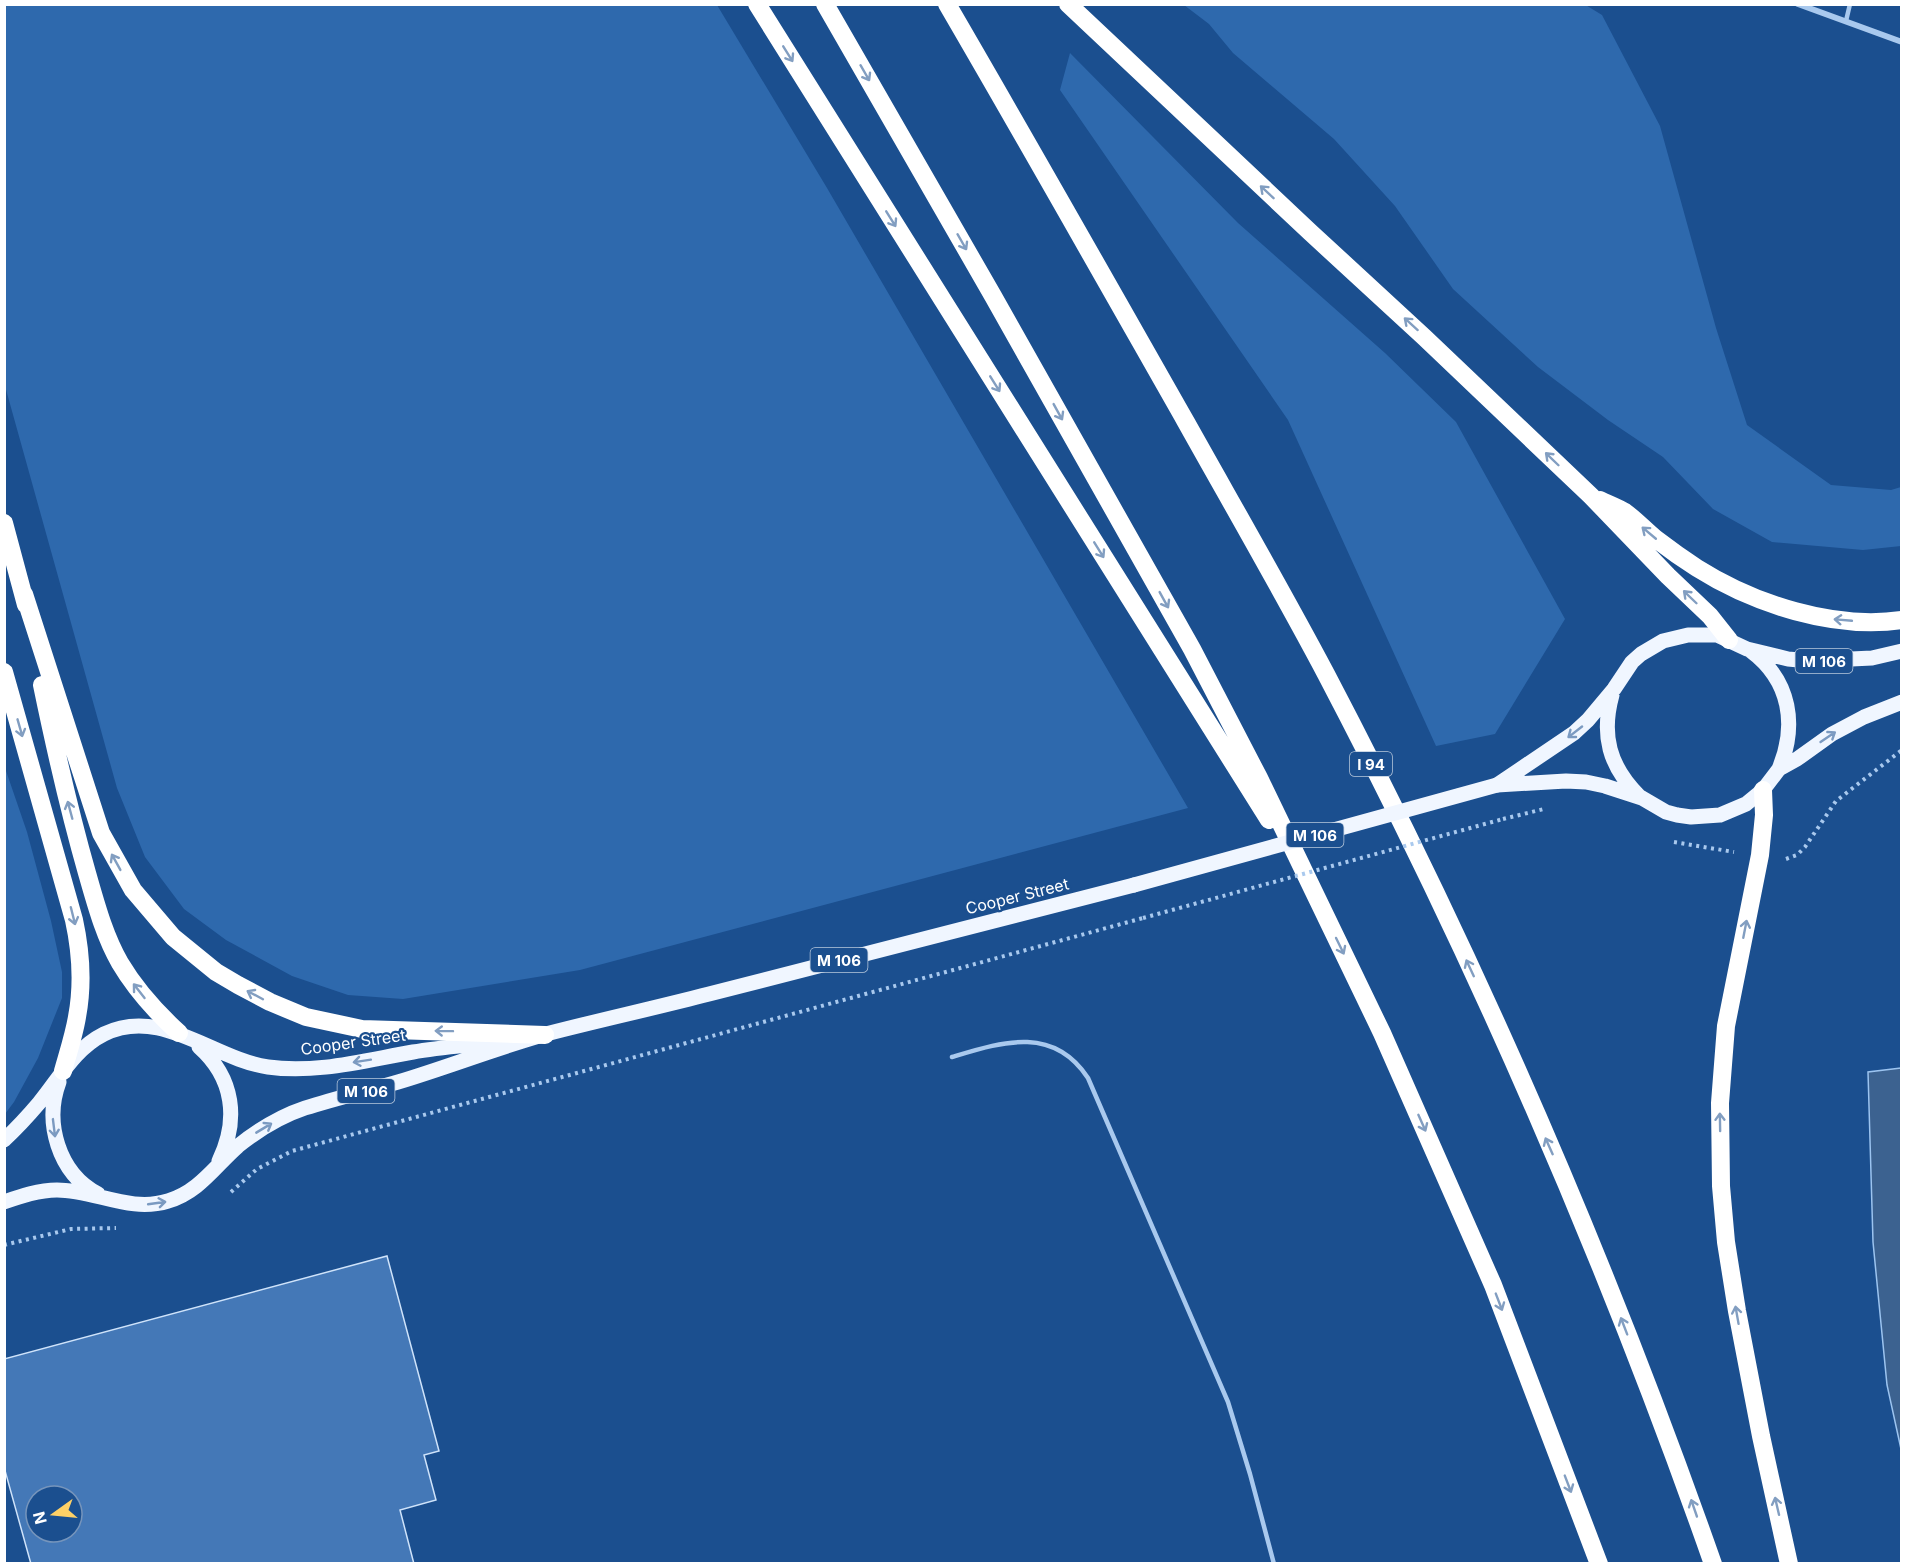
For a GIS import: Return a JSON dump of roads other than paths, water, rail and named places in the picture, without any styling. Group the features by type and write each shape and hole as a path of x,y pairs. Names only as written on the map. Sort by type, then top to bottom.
{"highway":[{"path":"757,4 1314,893"},
{"path":"825,4 1192,649 1259,778 1382,1033 1493,1285 1599,1563"},
{"name":"I 94","path":"948,4 1278,585 1375,770 1470,968 1562,1175 1625,1328 1685,1483 1713,1563"},
{"path":"1068,4 1591,496 1710,616 1729,640"},
{"path":"1591,496 1624,511 1658,540 1698,568 1760,599 1789,610 1830,618 1880,623 1902,620"},
{"path":"4,523 24,594 101,833 133,890 158,921 180,942 216,972 270,1002 306,1017 362,1029 545,1035"},
{"path":"24,594 70,813 101,922 112,949 137,988 179,1034"},
{"path":"4,672 74,920 79,946 80,992 77,1018 63,1071"},
{"path":"1763,790 1764,815 1760,855 1726,1026 1720,1103 1721,1186 1731,1281 1761,1436 1789,1563"}],"main road":[{"name":"Cooper Street","path":"1497,785 1574,733 1614,689 1632,663 1641,654 1663,641 1688,635 1717,635 1748,649 1810,661 1872,658 1902,651"},
{"path":"1748,649 1768,667 1777,680 1787,706 1789,734 1779,769"},
{"path":"1614,689 1607,722 1610,750 1621,775 1641,798"},
{"name":"Cooper Street","path":"4,1202 21,1196 59,1190 105,1197 130,1205 158,1204 183,1196 205,1180 237,1148 256,1133 281,1117 305,1108 397,1083 545,1035 1134,885 1497,785 1586,782 1641,798 1666,812 1691,818 1734,810 1746,804 1763,790 1779,769 1832,734 1864,717 1902,702"},
{"name":"Cooper Street","path":"4,1140 40,1102 82,1049 104,1034 116,1030 141,1026 154,1027 179,1034 246,1062 290,1068 363,1062 415,1052 545,1035"},
{"path":"179,1034 200,1047 213,1060 224,1082 231,1104 228,1140 219,1162 205,1180"},
{"path":"63,1071 54,1100 53,1129 57,1144 71,1171 80,1181 90,1190 105,1197"}],"street":[{"path":"1798,4 1902,42"}],"lane":[{"path":"1846,21 1850,4"},
{"path":"952,1057 1004,1042 1031,1041 1065,1053 1082,1067 1089,1077 1228,1402 1274,1563"}]}
